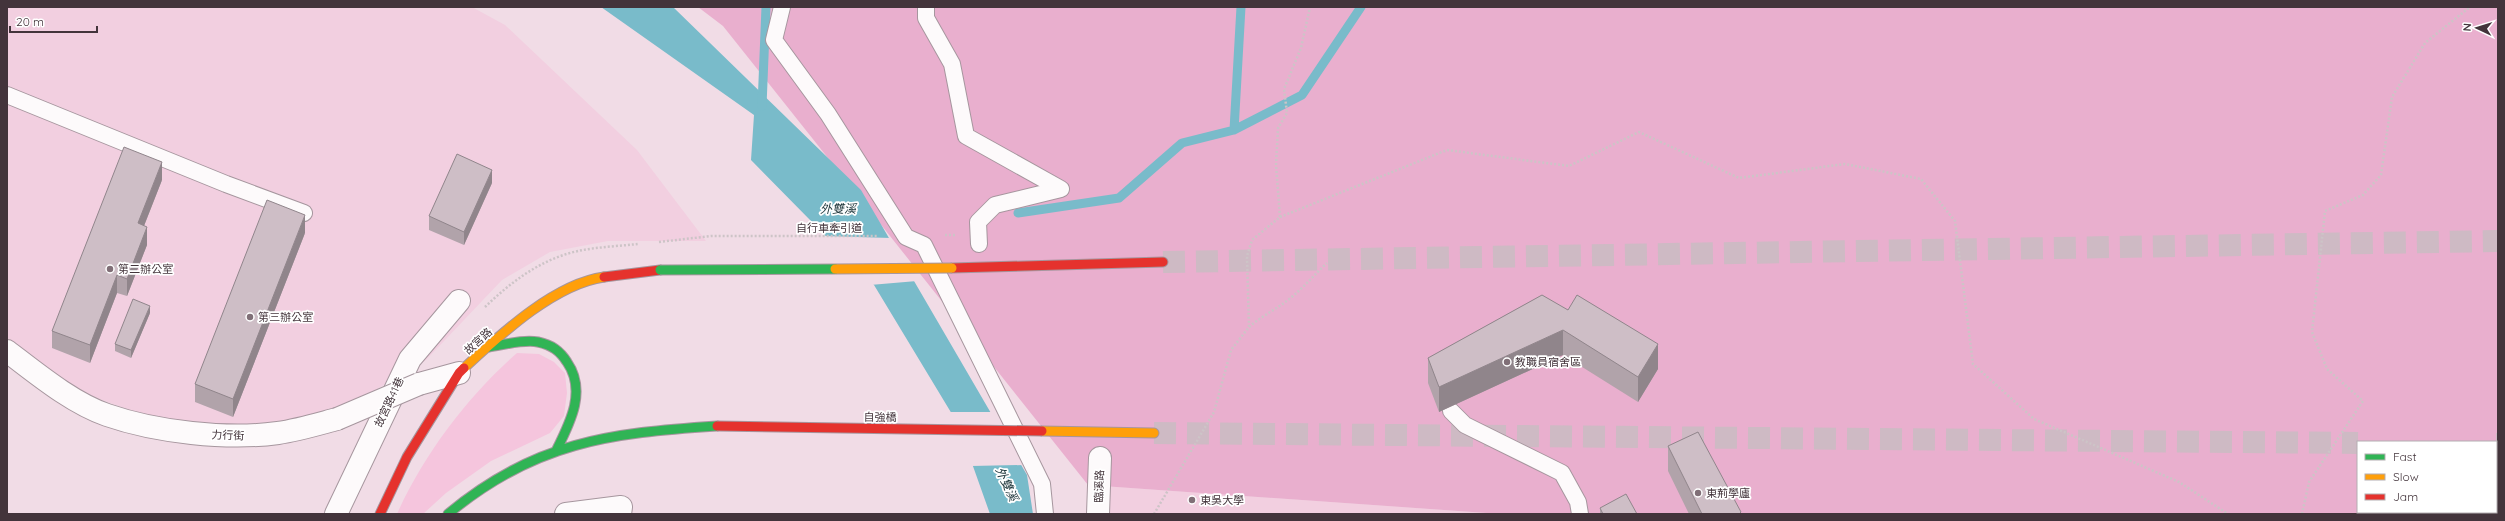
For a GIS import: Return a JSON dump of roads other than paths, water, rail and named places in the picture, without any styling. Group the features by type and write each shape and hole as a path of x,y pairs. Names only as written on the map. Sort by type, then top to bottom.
{"main road":[{"name":"故宮路","path":"380,514 407,457 459,373 514,323 553,298 591,279 660,270 952,268 1163,262"},
{"path":"448,514 458,504 510,470 556,451 570,422 577,397 575,373 559,350 536,342 489,347"},
{"name":"自強橋","path":"556,451 624,433 717,426 1154,434"}],"street":[{"name":"故宮路41巷","path":"336,514 410,358 459,301"},
{"name":"力行街","path":"7,351 57,388 106,415 137,422 230,437 279,433 337,419 419,384 459,373"},
{"name":"臨溪路","path":"1098,514 1100,458"},
{"path":"566,514 621,507 620,514"}],"lane":[{"path":"782,7 774,40 828,114 906,236 924,245 1042,484 1045,514"},
{"path":"926,7 926,18 952,64 966,136 1061,189 996,204 978,222 979,244"},
{"path":"7,95 226,184 304,213"},
{"path":"1451,411 1465,425 1562,473 1578,502 1580,514"}],"water":[{"name":"外雙溪","path":"601,7 673,7 861,190 1027,475 1033,514 990,514 958,424 874,285 751,160 754,115"}],"waterway":[{"path":"762,106 766,7"},
{"path":"1018,213 1119,198 1182,143 1234,130 1241,7"},
{"path":"1234,130 1302,95 1361,7"}],"tunnel":[{"path":"1163,262 2498,241"},
{"path":"1154,433 2357,443"}],"place":[{"name":"第二辦公室","path":"110,269"},
{"name":"第三辦公室","path":"250,317"},
{"name":"教職員宿舍區","path":"1507,362"},
{"name":"東荊學廬","path":"1698,493"},
{"name":"東吳大學","path":"1192,500"}]}
